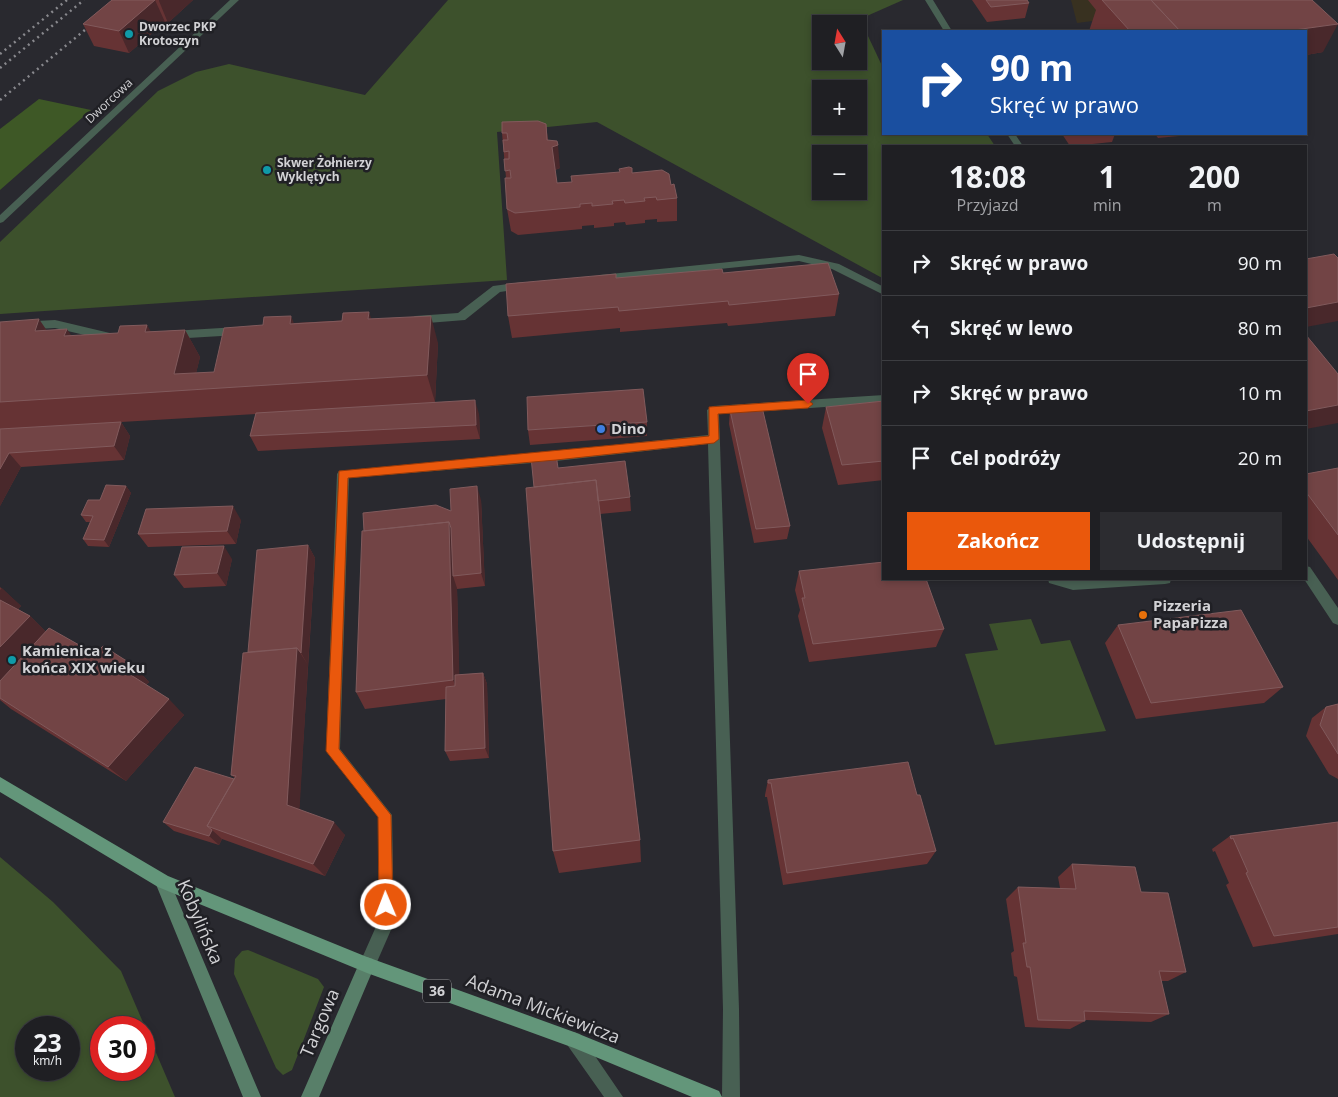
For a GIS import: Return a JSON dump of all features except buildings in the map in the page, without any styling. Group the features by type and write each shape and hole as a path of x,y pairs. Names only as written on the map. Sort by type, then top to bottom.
{"main road":[{"name":"Kobylińska","path":"0,784 163,882"},
{"name":"Adama Mickiewicza","path":"163,882 367,965 574,1040 713,1097"}],"street":[{"name":"Dworcowa","path":"0,220 235,0"},
{"path":"929,0 947,30"},
{"path":"585,280 799,258 835,266 882,291"},
{"path":"402,321 461,317 497,289 536,285"},
{"path":"0,327 55,324 116,339 126,338"},
{"path":"156,336 244,331"},
{"path":"731,1097 731,1000 713,410 882,399"},
{"path":"367,965 386,923 385,815 333,751 342,474 556,456 714,439"},
{"path":"1307,573 1338,619"},
{"path":"1057,580 1073,585 1150,580"},
{"name":"Kobylińska","path":"163,882 252,1097"},
{"name":"Targowa","path":"310,1097 367,965"},
{"path":"574,1040 614,1097"}],"shaded area":[{"path":"1071,0 1257,0 1077,23"}],"green space":[{"path":"448,0 903,0 868,15 812,15 812,70 868,70 868,36 882,66 882,135 988,135 994,145 882,145 882,278 597,122 497,132 507,280 0,314 0,242 158,91 196,72 229,64 365,95"},
{"path":"39,99 91,110 0,190 0,129"},
{"path":"1031,619 1041,644 1070,640 1106,731 995,745 965,654 998,650 989,624"},
{"path":"0,857 53,902 121,971 140,1016 90,1016 90,1081 155,1081 155,1050 175,1097 0,1097"},
{"path":"248,950 318,979 324,987 292,1070 283,1075 276,1068 234,974 235,959 242,951"}],"railway":[{"path":"0,54 67,0"},
{"path":"0,68 84,0"},
{"path":"0,100 97,20"}],"place":[{"name":"Dworzec PKP Krotoszyn","path":"129,34"},
{"name":"Skwer Żołnierzy Wyklętych","path":"267,170"},
{"name":"Dino","path":"601,429"},
{"name":"Pizzeria PapaPizza","path":"1143,615"},
{"name":"Kamienica z końca XIX wieku","path":"12,660"}],"route":[{"path":"386,905 385,815 333,751 342,474 556,456 714,439 713,410 808,404"}]}
